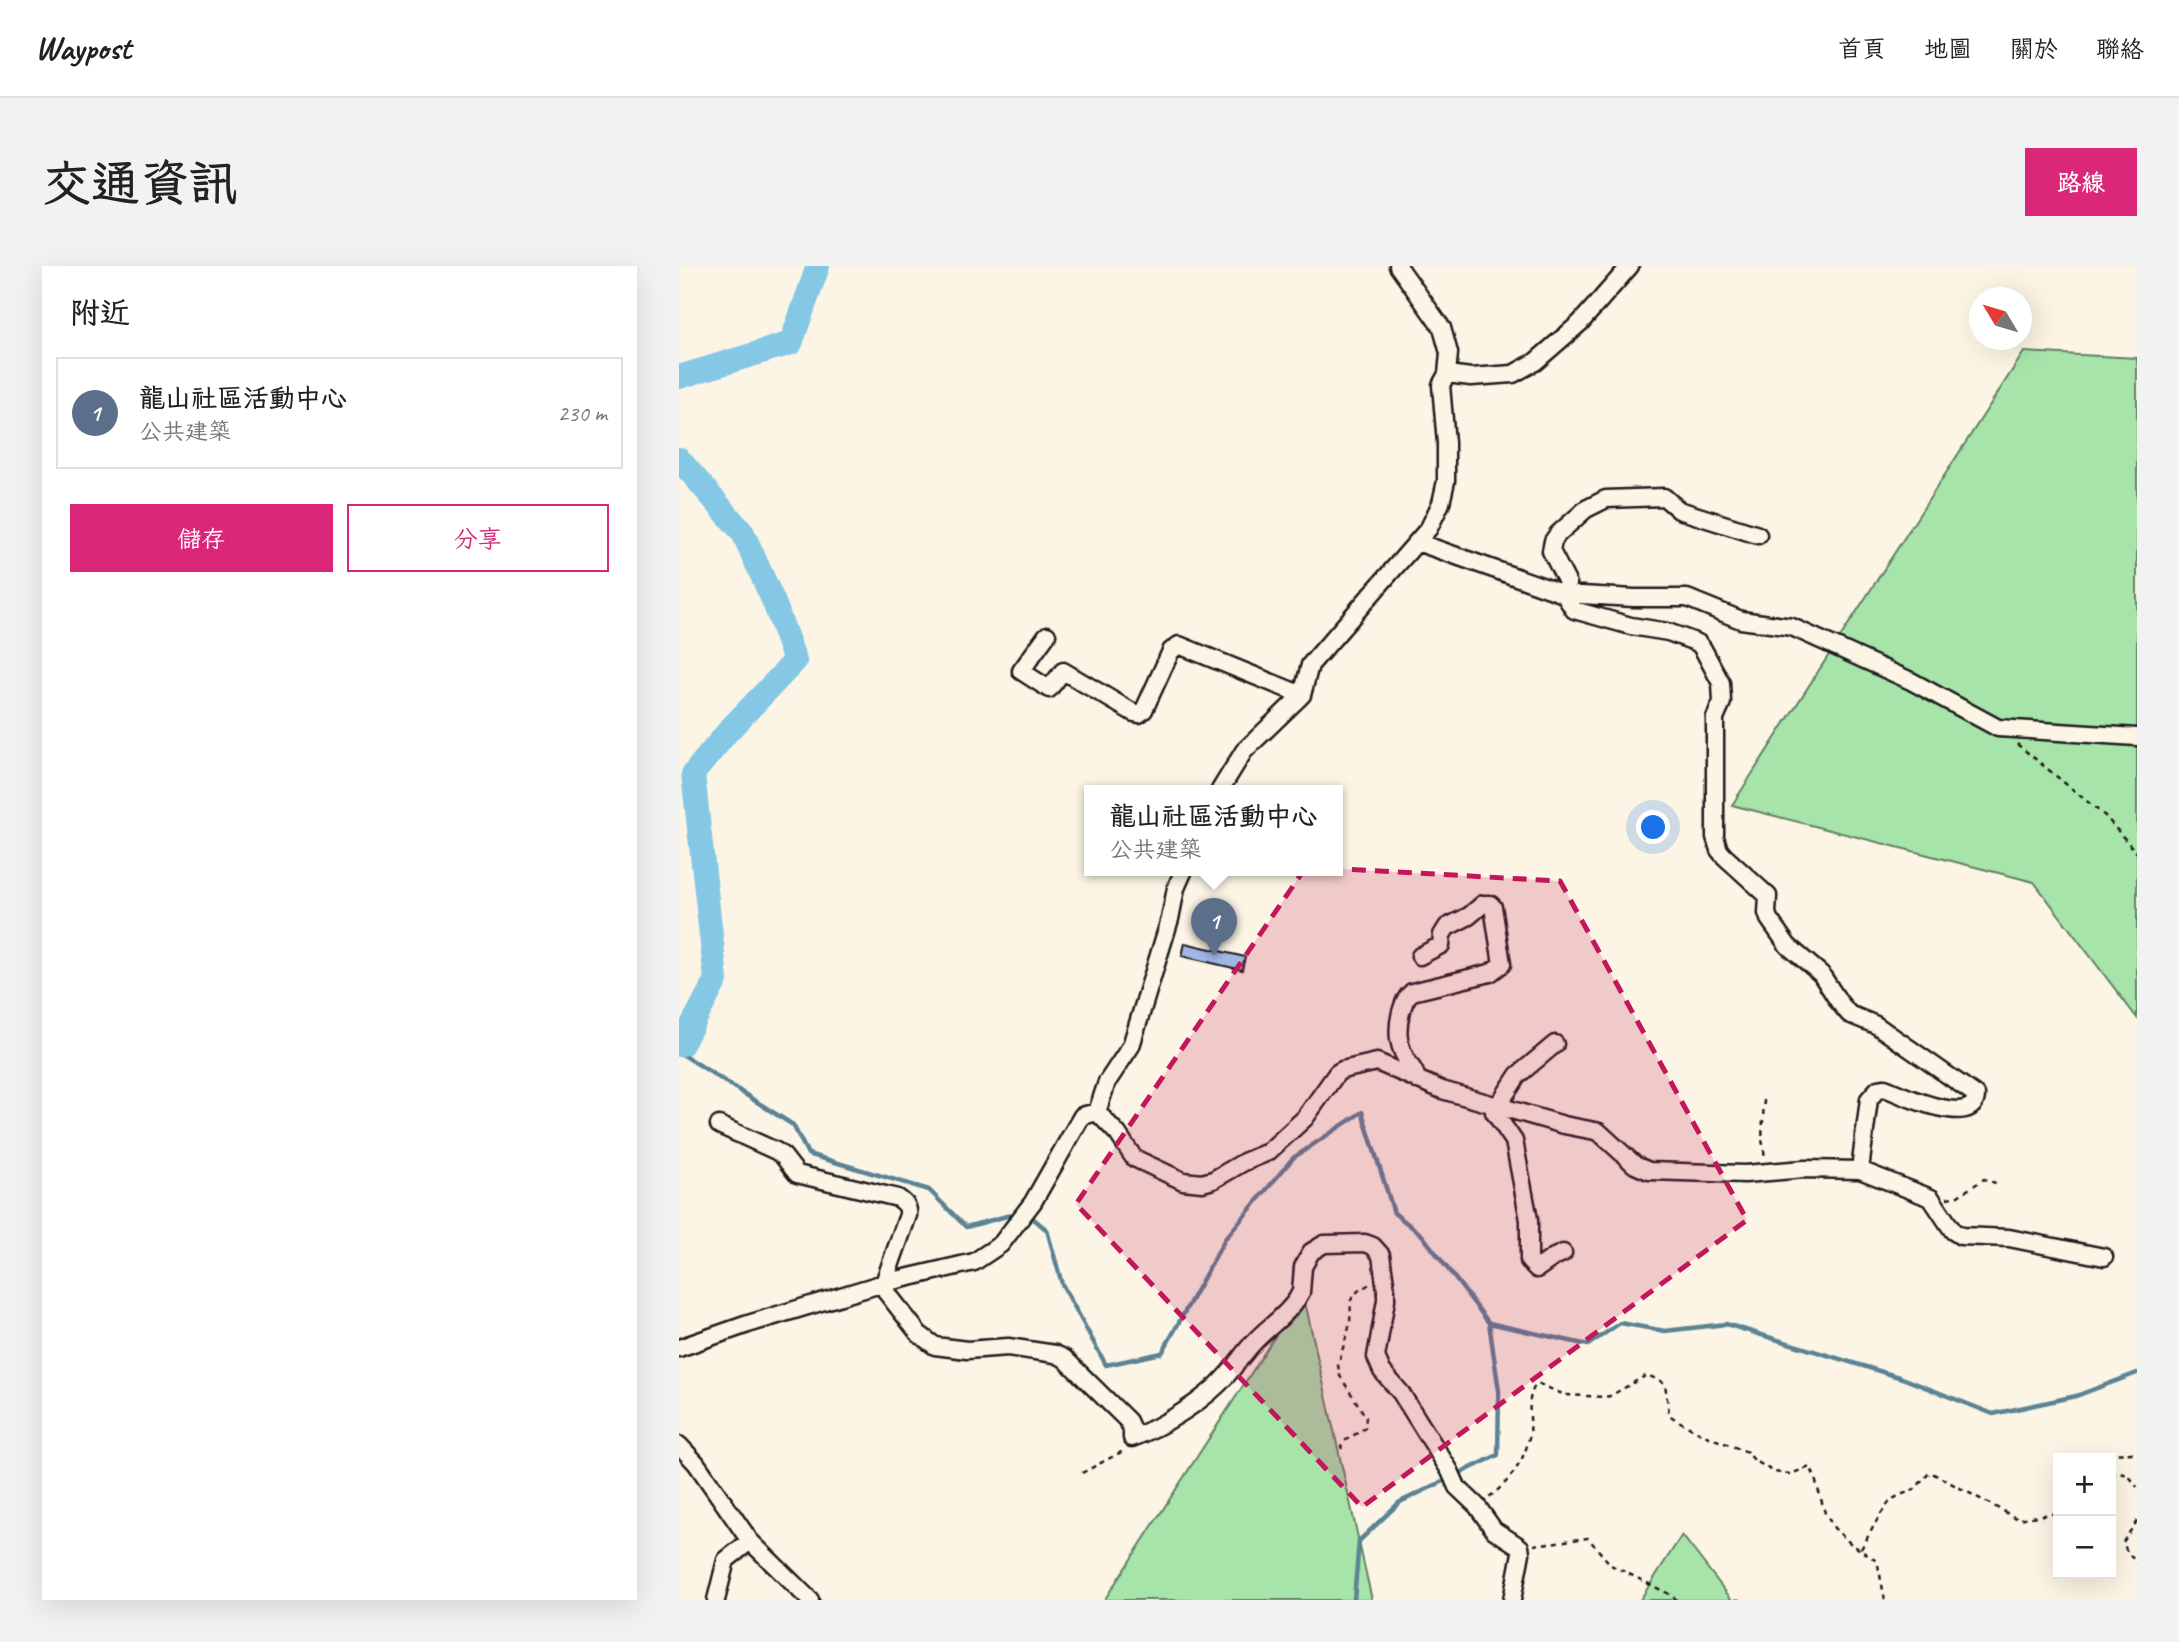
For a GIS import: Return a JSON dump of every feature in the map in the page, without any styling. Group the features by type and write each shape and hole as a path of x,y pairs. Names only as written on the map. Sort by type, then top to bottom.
{"street":[{"path":"1223,785 1244,751 1302,695 1310,664 1429,528 1441,503 1446,481 1446,443 1441,385 1447,374 1449,353 1441,328 1398,266"},
{"path":"1447,374 1471,377 1513,374 1535,362 1580,323 1630,266"},
{"path":"1564,594 1568,583 1551,551 1553,541 1586,509 1606,499 1664,497 1679,510 1758,535"},
{"path":"1417,542 1564,594 1687,598 1741,620 1792,627 1911,681 1998,728 2137,737"},
{"path":"1564,594 1574,610 1579,612 1631,626 1668,632 1691,639 1703,649 1721,683 1722,693 1722,702 1715,718 1715,837 1720,850 1768,896 1769,919 1789,946 1821,974 1849,1014 1875,1025 1976,1095 1976,1102 1961,1110 1933,1107 1885,1088 1878,1089 1868,1099 1860,1170"},
{"path":"1047,635 1021,671 1049,689 1063,671 1134,713 1139,714 1144,710 1171,651 1179,645 1302,695"},
{"path":"1097,1112 1107,1082 1131,1046 1181,876"},
{"path":"1417,1080 1416,1073 1398,1041 1398,1024 1404,1001 1412,992 1490,973 1502,964 1493,907 1490,904 1483,905 1447,927 1442,935 1441,945 1420,956"},
{"path":"1555,1044 1518,1075 1493,1108 1514,1141 1529,1220 1528,1261 1537,1269 1563,1253"},
{"path":"1097,1112 1134,1157 1183,1181 1202,1183 1268,1152 1304,1118 1332,1079 1342,1070 1377,1062 1442,1090 1564,1125 1599,1132 1635,1165 1649,1171 1860,1170 1933,1200 1953,1231 1961,1236 2009,1238 2104,1257"},
{"path":"679,1348 884,1283 974,1262 1001,1244 1031,1205 1082,1116 1097,1112"},
{"path":"719,1125 783,1156 797,1174 898,1198 905,1203 908,1215 884,1283 887,1293 919,1334 935,1346 967,1350 1008,1348 1055,1354 1064,1358 1128,1421 1132,1438 1163,1423 1213,1390 1227,1376 1250,1346 1293,1306 1301,1292 1303,1267 1311,1252 1324,1244 1365,1243 1374,1246 1381,1255 1386,1290 1376,1357 1450,1471 1457,1488 1477,1506 1495,1530 1520,1547 1512,1600"},
{"path":"679,1445 697,1463 750,1541 810,1600"},
{"path":"716,1600 726,1560 750,1541"}],"path":[{"path":"1998,728 2105,816 2137,853"},
{"path":"1764,1100 1762,1147 1773,1172"},
{"path":"1933,1200 1958,1196 1984,1179 1998,1184"},
{"path":"1342,1449 1343,1442 1367,1425 1366,1417 1340,1376 1338,1366 1350,1324 1351,1300 1369,1281"},
{"path":"1477,1506 1507,1483 1523,1456 1530,1434 1531,1394 1536,1385 1565,1395 1604,1397 1647,1375 1665,1383 1669,1414 1699,1433 1747,1452 1774,1472 1790,1474 1810,1467 1829,1521 1842,1536 1871,1555 1878,1565 1885,1600"},
{"path":"1082,1473 1121,1453 1132,1438"},
{"path":"2116,1454 2137,1453"},
{"path":"1861,1549 1891,1500 1914,1490 1930,1472 2018,1519 2053,1514"},
{"path":"2116,1473 2128,1475 2137,1487"},
{"path":"2137,1521 2123,1542 2127,1552 2137,1563"},
{"path":"1520,1547 1588,1538 1611,1565 1677,1600"},
{"path":"1735,1600 1743,1600"}],"highlighted area":[{"path":"1306,867 1560,881 1747,1220 1362,1507 1076,1204"}],"green space":[{"path":"2024,352 2137,358 2137,1018 2034,882 1732,805"},
{"path":"1303,1293 1372,1600 1105,1600 1105,1599"},
{"path":"1682,1535 1732,1600 1640,1600"}],"building":[{"path":"1185,943 1245,957 1242,970 1182,956"}],"waterway":[{"path":"679,377 791,343 818,266"},
{"path":"679,459 743,533 775,605 795,661 729,730 693,774 716,980 682,1044 679,1045"},
{"path":"679,1052 793,1125 808,1154 929,1190 966,1227 1018,1213"},
{"path":"1029,1215 1047,1230 1062,1284 1106,1365 1162,1353 1225,1239 1293,1158 1362,1112 1394,1213 1422,1235 1489,1323 1499,1391 1498,1455 1400,1502 1359,1541 1354,1600"},
{"path":"1489,1323 1588,1345 1620,1323 1665,1331 1726,1324 1902,1378 1993,1414 2076,1396 2137,1373"}],"place":[{"name":"龍山社區活動中心","path":"1214,956"}]}
